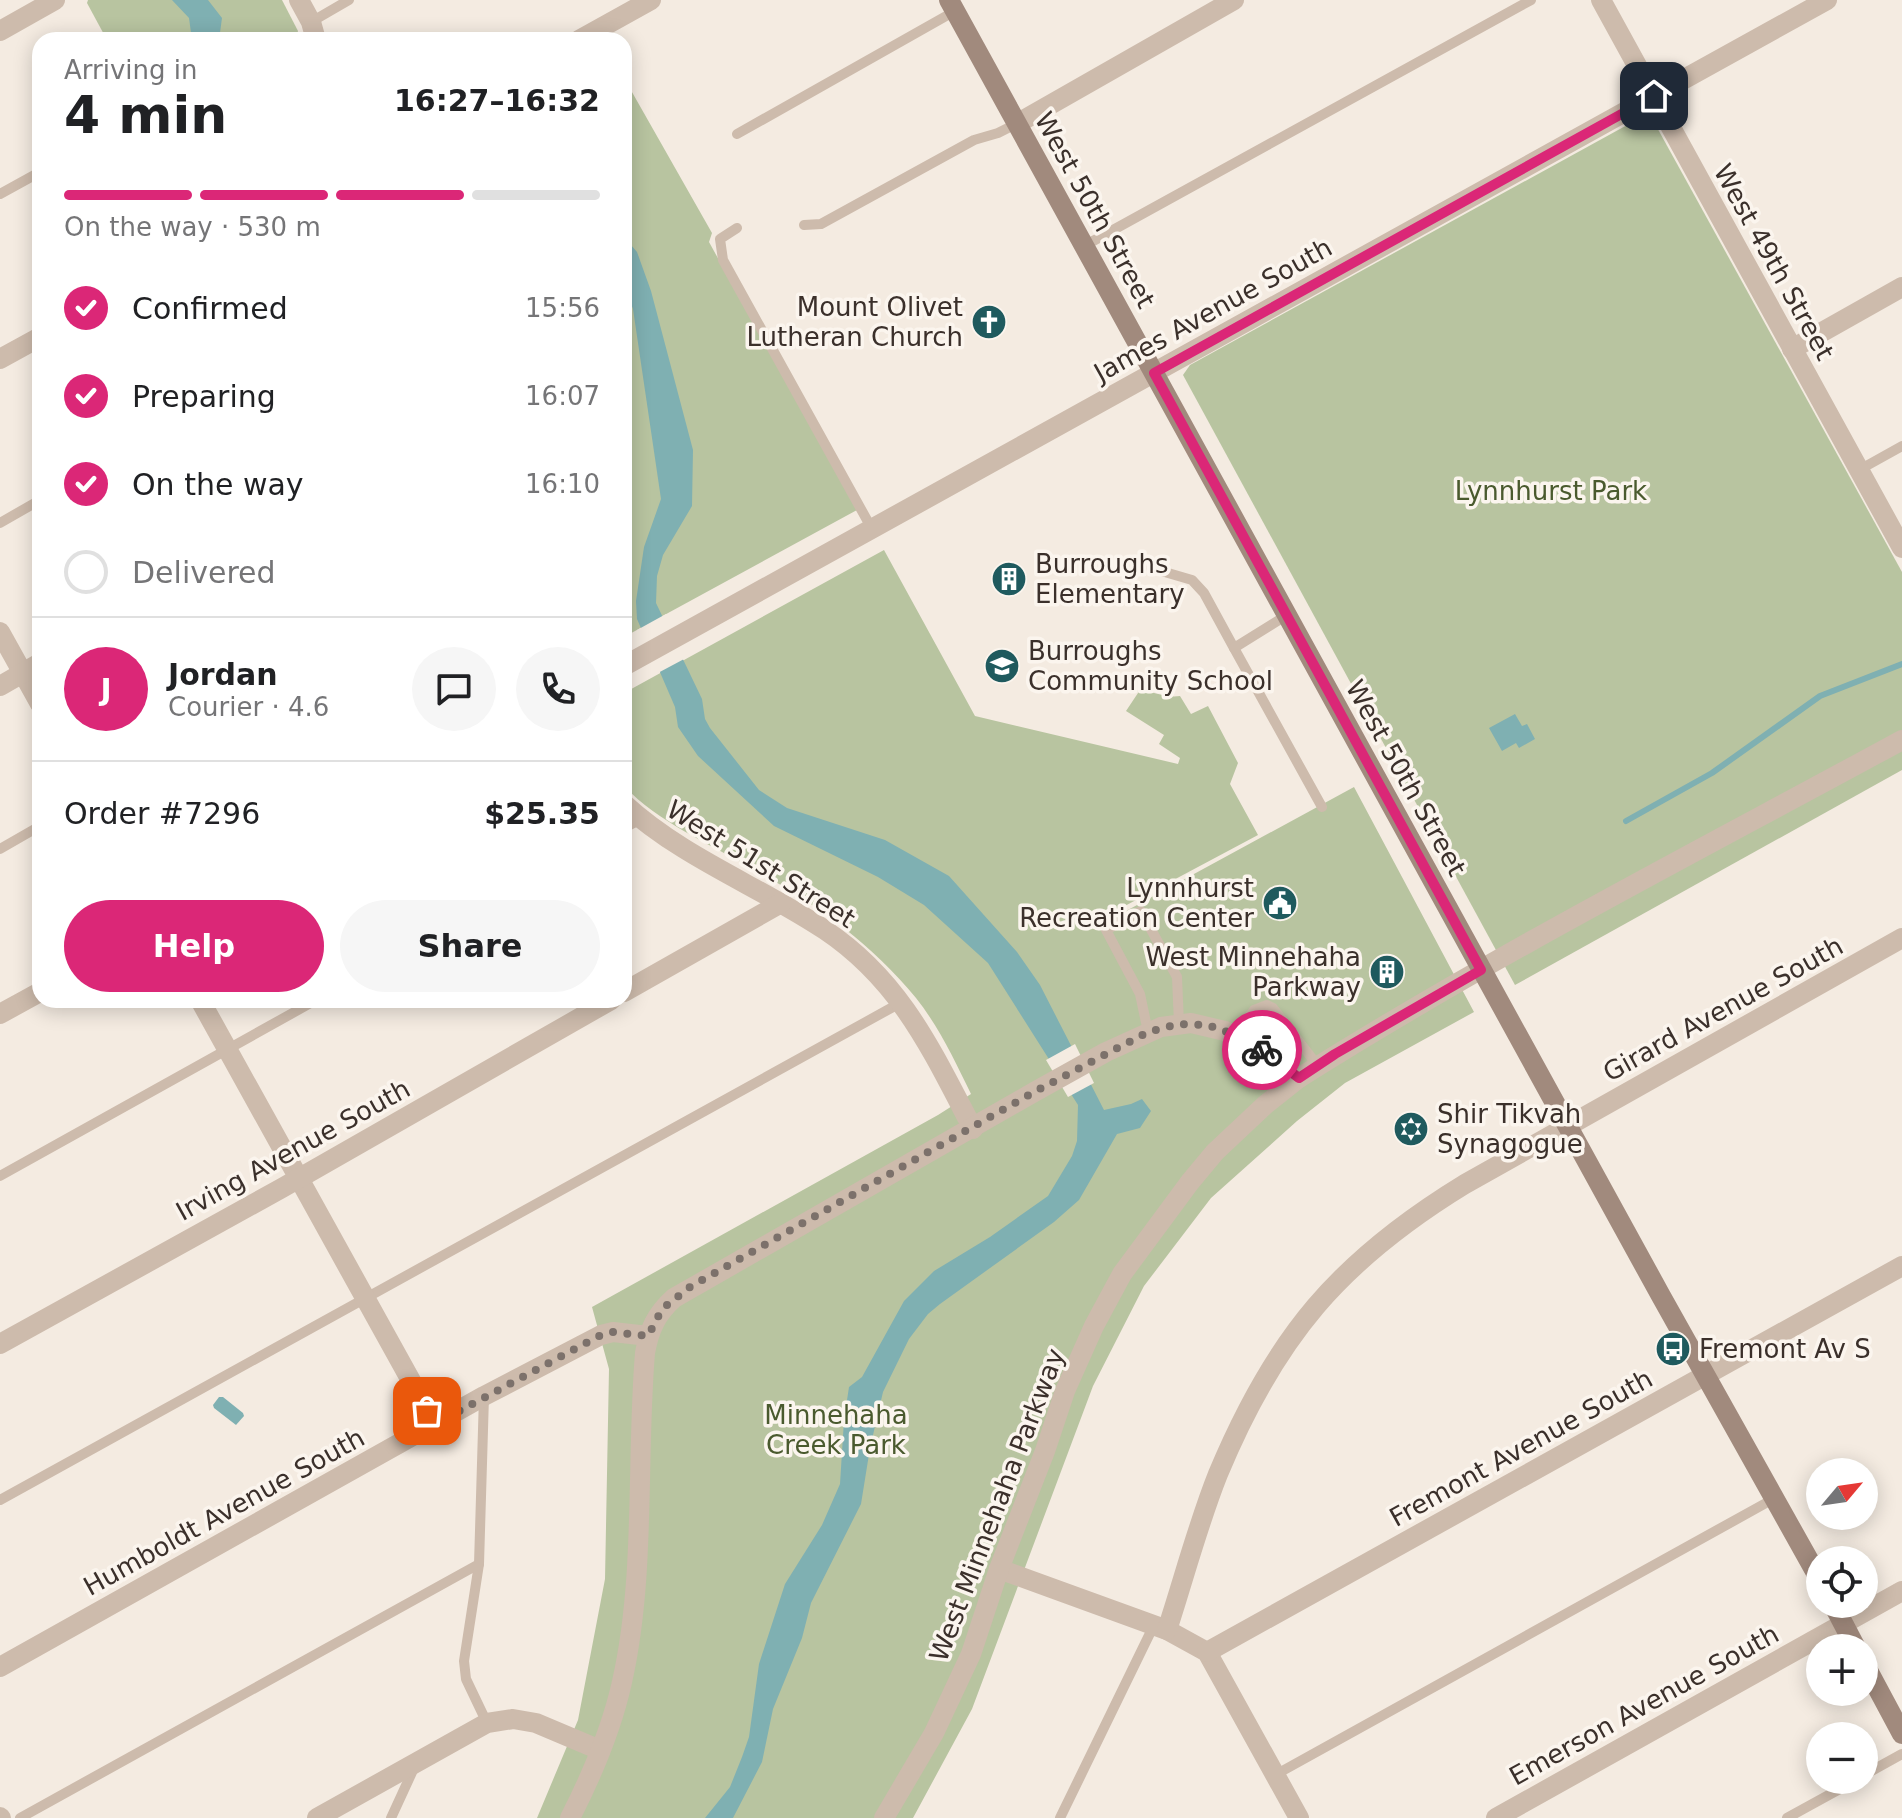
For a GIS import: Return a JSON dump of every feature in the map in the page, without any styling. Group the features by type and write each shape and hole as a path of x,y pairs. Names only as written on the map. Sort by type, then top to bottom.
{"main road":[{"name":"West 50th Street","path":"952,6 1806,1554"},
{"path":"1841,1618 1849,1634"},
{"path":"1878,1689 1902,1734"}],"street":[{"path":"0,31 55,0"},
{"path":"299,0 314,31"},
{"path":"593,32 651,0"},
{"path":"1018,123 1234,0"},
{"name":"West 49th Street","path":"1601,0 1902,548"},
{"name":"James Avenue South","path":"632,662 1827,0"},
{"path":"1792,349 1902,287"},
{"path":"0,359 32,341"},
{"path":"0,632 31,668 0,686"},
{"name":"West Minnehaha Parkway","path":"884,1818 934,1733 971,1654 1065,1391 1094,1326 1122,1274 1215,1152 1299,1078 1357,1041 1902,740"},
{"name":"West 51st Street","path":"632,824 664,837 781,903 828,932 865,962 902,1002 925,1036 973,1129"},
{"path":"632,987 781,903"},
{"name":"Girard Avenue South","path":"1161,1627 1217,1476 1243,1419 1285,1345 1304,1318 1345,1273 1399,1227 1465,1184 1902,938"},
{"path":"0,1014 32,996"},
{"path":"204,1008 435,1424"},
{"name":"Irving Avenue South","path":"0,1344 597,1008"},
{"path":"570,1818 594,1773 622,1683 633,1611 648,1336 662,1309 690,1287 1106,1052 1148,1032 1179,1024 1207,1025 1236,1035 1283,1064 1299,1078"},
{"name":"Fremont Avenue South","path":"1207,1652 1902,1266"},
{"name":"Humboldt Avenue South","path":"0,1667 484,1396 601,1335 613,1332 648,1336"},
{"path":"999,1569 1161,1627 1207,1652 1299,1818"},
{"name":"Emerson Avenue South","path":"1496,1818 1902,1591"},
{"path":"317,1818 487,1723 513,1719 536,1723 600,1750"}],"lane":[{"path":"314,31 349,0"},
{"path":"1084,246 1531,0"},
{"path":"737,134 952,6"},
{"path":"804,225 821,224 974,140 1018,123"},
{"path":"0,194 32,176"},
{"path":"737,228 720,239 723,260 872,529"},
{"path":"1859,470 1902,446"},
{"path":"0,523 32,505"},
{"path":"1151,568 1192,580 1204,593 1322,807"},
{"path":"1234,648 1287,615"},
{"path":"0,849 32,831"},
{"path":"1148,1032 1140,994 1106,930 1141,911 1177,977 1179,1024"},
{"path":"0,1500 902,1002"},
{"path":"1236,1035 1254,1010 1267,1005 1273,1008 1318,1066"},
{"path":"0,1176 301,1008"},
{"path":"484,1396 479,1564 464,1661 466,1679 487,1723"},
{"path":"1275,1775 1775,1498"},
{"path":"20,1818 479,1564"},
{"path":"1060,1818 1161,1627"},
{"path":"1878,1767 1902,1754"},
{"path":"391,1818 417,1763"},
{"path":"1787,1818 1831,1794"}],"green space":[{"path":"88,0 282,0 298,31 103,32"},
{"path":"632,92 712,233 709,242 857,510 632,633"},
{"name":"Lynnhurst Park","path":"1649,113 1902,572 1902,770 1515,985 1183,375 1190,365"},
{"name":"Minnehaha Creek Park","path":"884,550 975,716 1178,764 1180,758 1159,744 1164,735 1126,711 1140,690 1180,696 1191,714 1208,706 1238,763 1230,784 1258,835 1091,924 1093,929 1354,787 1474,1012 1345,1083 1297,1121 1211,1198 1144,1286 1093,1386 972,1709 913,1818 537,1818 578,1720 605,1579 609,1369 592,1307 971,1094 924,1009 899,978 861,942 798,896 685,832 652,811 632,793 632,689"}],"water":[{"path":"172,0 208,0 222,18 220,32 191,32 189,18"},
{"path":"632,246 651,291 693,450 692,506 663,555 657,576 656,603 702,699 705,719 710,728 759,790 787,808 885,840 949,876 1017,952 1040,985 1104,1110 1142,1099 1151,1111 1140,1128 1117,1134 1079,1200 1054,1222 940,1304 909,1339 883,1392 861,1504 811,1603 802,1638 773,1709 762,1762 733,1818 705,1818 730,1787 749,1737 759,1664 785,1584 822,1525 840,1484 849,1387 862,1377 904,1301 934,1271 1048,1196 1072,1156 1077,1141 1078,1105 988,963 924,905 878,877 774,826 698,756 678,727 675,707 637,619 636,601 644,547 661,499 633,309"},
{"path":"1515,714 1522,726 1527,724 1535,739 1519,748 1516,743 1502,751 1489,728"},
{"path":"219,1397 243,1413 236,1425 214,1408"}],"pier":[{"path":"666,614 686,658 656,674 637,630"},
{"path":"1075,1044 1094,1083 1068,1097 1046,1060"}],"waterway":[{"path":"1626,821 1712,773 1820,696 1902,664"}],"way so far":[{"path":"427,1411 435,1424 601,1335 613,1332 648,1336 662,1309 690,1287 1106,1052 1148,1032 1179,1024 1207,1025 1236,1035 1262,1050"}],"place":[{"name":"Mount Olivet Lutheran Church","path":"989,322"},
{"name":"Burroughs Elementary","path":"1009,579"},
{"name":"Burroughs Community School","path":"1002,666"},
{"name":"Lynnhurst Recreation Center","path":"1280,903"},
{"name":"West Minnehaha Parkway","path":"1387,972"},
{"name":"Shir Tikvah Synagogue","path":"1411,1129"},
{"name":"Fremont Av S","path":"1673,1349"}],"route":[{"path":"1262,1050 1299,1078 1481,970 1154,373 1654,96"}]}
